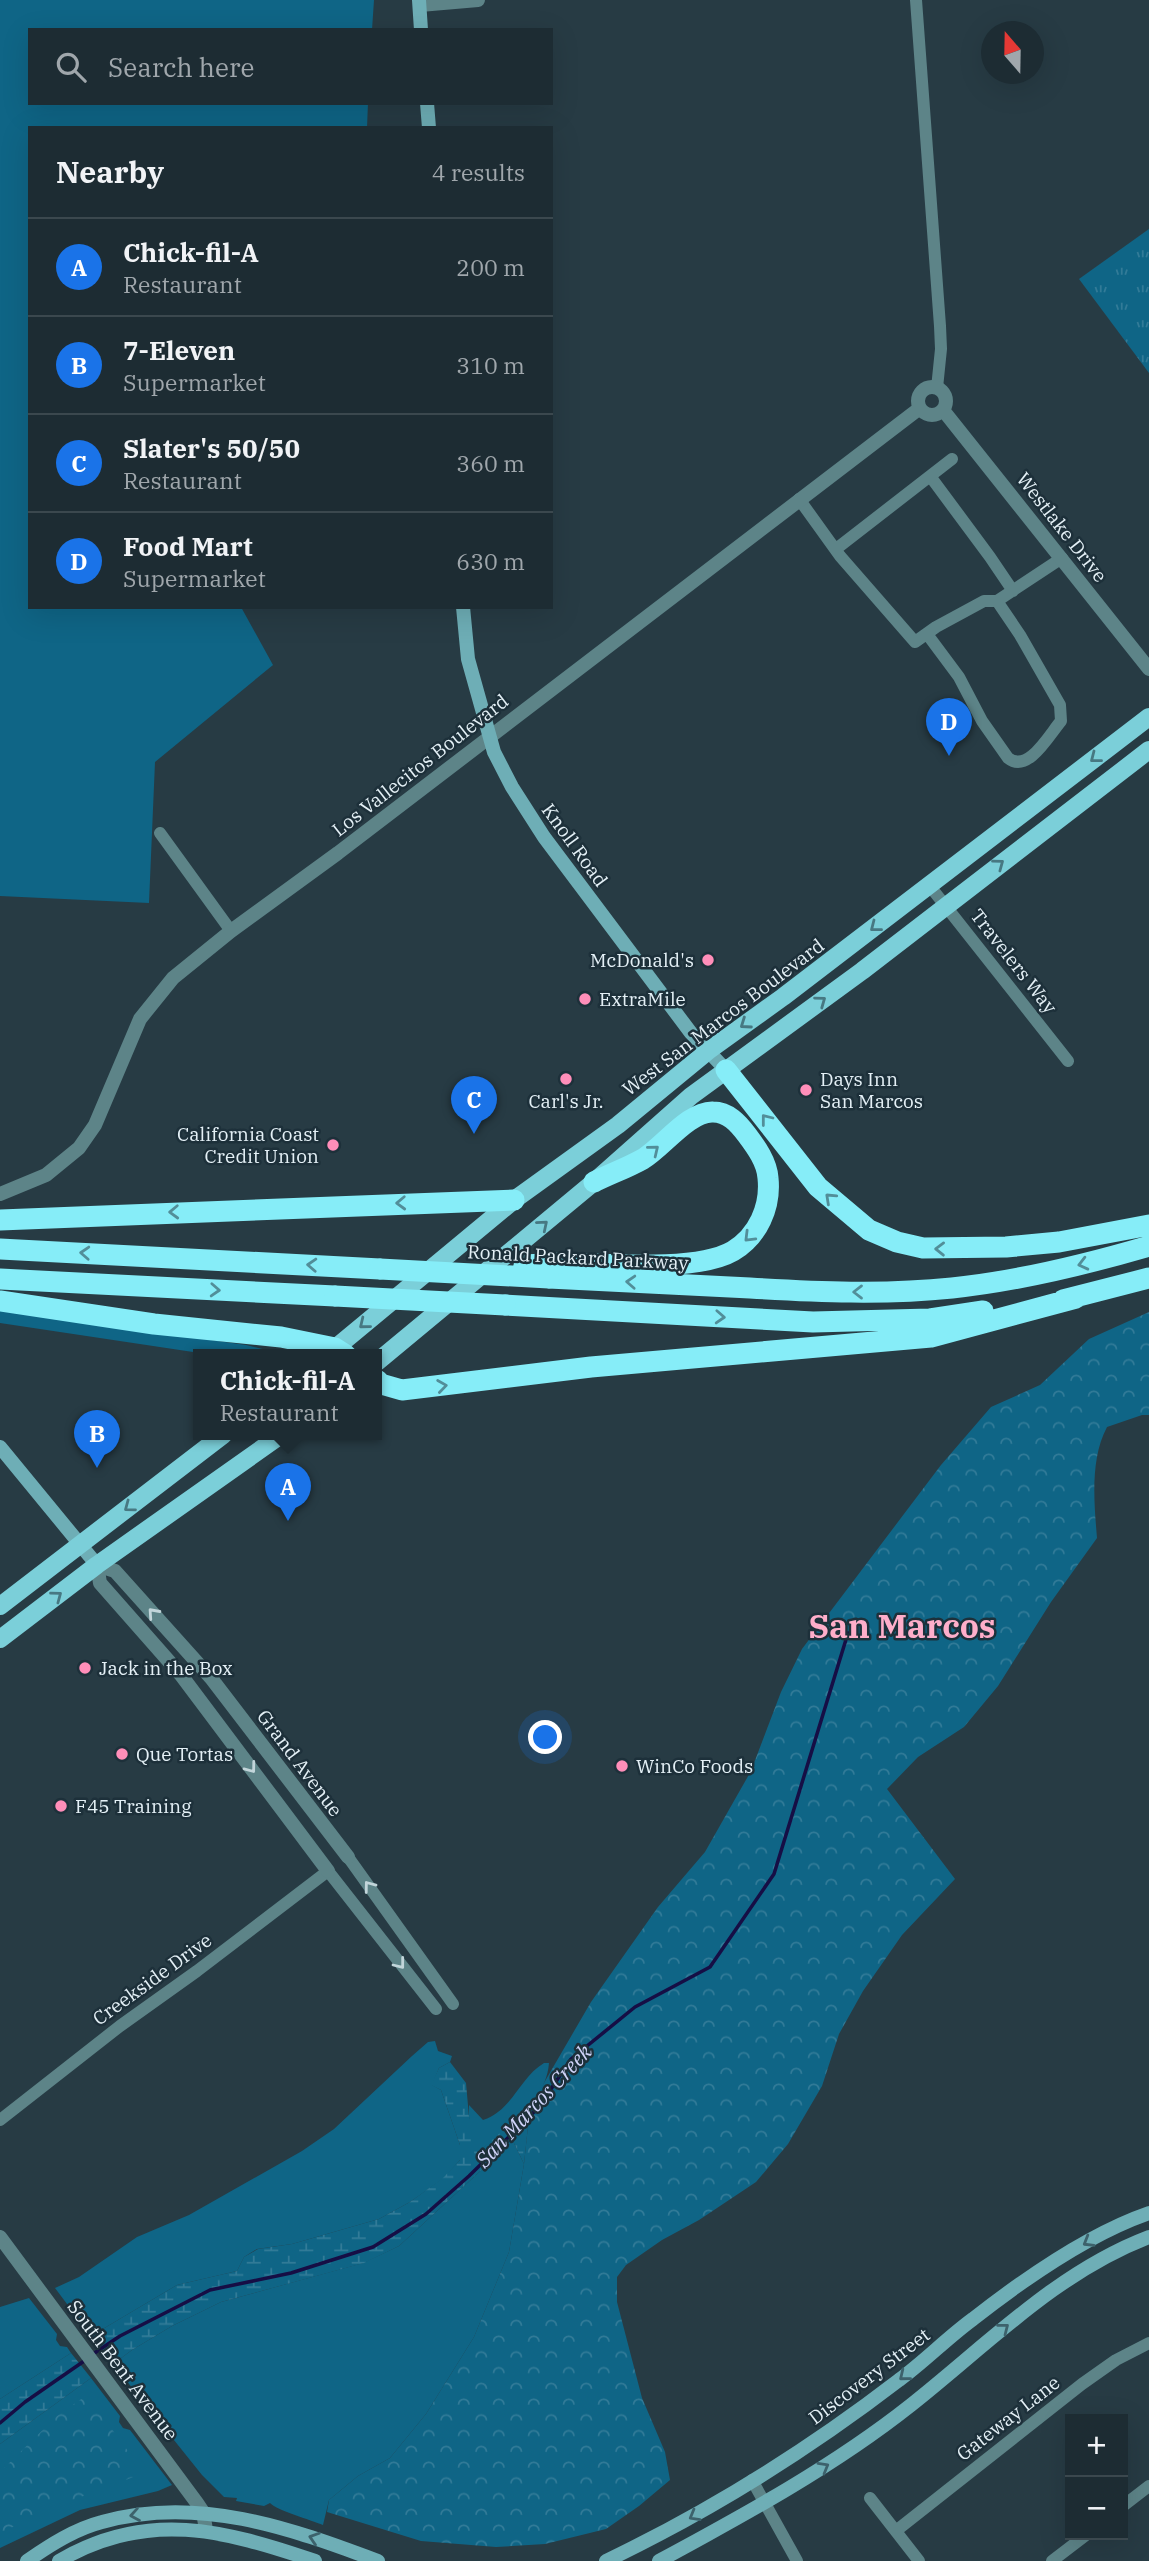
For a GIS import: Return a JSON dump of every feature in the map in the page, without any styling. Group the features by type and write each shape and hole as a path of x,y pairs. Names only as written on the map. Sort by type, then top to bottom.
{"highway":[{"path":"726,1070 818,1187 869,1230 897,1242 923,1248 1006,1247 1069,1240 1149,1225"},
{"path":"556,1270 697,1262 731,1252 747,1241 757,1228 764,1213 768,1178 758,1150 732,1118 710,1111 694,1117 644,1158 594,1182"},
{"path":"0,1220 514,1200"},
{"name":"Ronald Packard Parkway","path":"0,1249 445,1272 556,1270 816,1292 951,1288 1061,1270 1149,1246"},
{"path":"382,1384 402,1390 591,1367 932,1336 1149,1278"},
{"path":"0,1279 813,1322 930,1319 1076,1298"},
{"path":"0,1301 155,1324 239,1332 321,1349"},
{"path":"239,1332 274,1349"}],"main road":[{"path":"419,2 421,28"},
{"path":"427,105 429,126"},
{"name":"Knoll Road","path":"463,609 468,659 489,736 497,759 512,787 544,836 691,1033 726,1070"},
{"name":"West San Marcos Boulevard","path":"340,1349 514,1200 618,1125 708,1051 813,975 1149,717"},
{"path":"382,1358 594,1182 691,1096 1149,750"},
{"path":"789,1024 786,1013 789,1007 801,998 813,975"},
{"path":"0,1606 216,1440"},
{"path":"0,1639 97,1565 274,1440"},
{"name":"Grand Avenue","path":"0,1447 97,1565"},
{"name":"Discovery Street","path":"607,2561 694,2516 831,2431 902,2378 972,2319 1051,2264 1123,2222 1149,2213"},
{"path":"659,2561 854,2448 1054,2289 1130,2244 1149,2237"},
{"path":"28,2561 66,2536 101,2522 143,2513 203,2512 272,2524 378,2561"},
{"path":"59,2561 110,2538 149,2529 206,2530 266,2544 315,2561"}],"street":[{"path":"419,2 478,0"},
{"path":"916,0 940,326 941,349 937,388"},
{"path":"937,388 943,392 946,399 943,410 931,415 920,408 919,400 922,392 937,388"},
{"name":"Los Vallecitos Boulevard","path":"0,1194 46,1175 79,1149 95,1125 140,1019 155,997 173,978 231,931 338,853 920,408"},
{"name":"Westlake Drive","path":"943,410 1149,669"},
{"path":"836,549 952,459"},
{"path":"930,476 1013,591"},
{"path":"799,499 836,549 915,642 984,601 997,601 1062,558"},
{"path":"927,634 959,677 982,721 1008,758 1021,763 1030,757 1061,721 1060,705 997,601"},
{"path":"160,833 231,931"},
{"name":"Travelers Way","path":"929,885 1068,1061"},
{"name":"Grand Avenue","path":"436,2009 181,1675 100,1583 97,1565 115,1571 198,1664 348,1857 453,2004"},
{"name":"Creekside Drive","path":"0,2120 120,2026 328,1871"},
{"name":"South Bent Avenue","path":"0,2237 182,2481 203,2512 206,2530"},
{"name":"Gateway Lane","path":"897,2530 1082,2384 1116,2360 1149,2343"},
{"path":"752,2480 797,2561"},
{"path":"1128,2503 1149,2486"},
{"path":"870,2498 919,2561"},
{"path":"1052,2561 1079,2540"}],"green space":[{"path":"0,0 374,0 372,28 28,28 28,105 368,105 367,126 28,126 28,609 242,609 273,665 155,762 149,903 0,896"},
{"path":"1149,229 1149,373 1079,279"},
{"path":"0,1310 263,1349 193,1349 193,1352 0,1323"},
{"path":"1149,1312 1149,1415 1107,1427 1098,1453 1094,1481 1097,1538 1051,1602 998,1686 964,1727 918,1757 887,1789 955,1879 902,1935 863,1991 839,2034 822,2086 788,2144 756,2182 699,2220 662,2240 626,2265 617,2277 617,2302 642,2398 665,2452 670,2480 606,2529 545,2544 496,2547 421,2541 327,2512 329,2500 358,2476 390,2458 426,2414 474,2337 509,2252 524,2164 530,2107 591,2002 658,1907 705,1852 751,1771 781,1692 802,1649 941,1465 991,1407 1040,1385 1089,1339"},
{"path":"435,2041 438,2051 452,2056 450,2062 439,2068 432,2085 441,2090 460,2145 460,2160 444,2178 410,2202 379,2219 292,2244 257,2249 244,2257 237,2271 177,2285 91,2336 55,2288 79,2277 137,2237 189,2215 302,2151 334,2129 428,2042"},
{"path":"450,2062 466,2083 469,2117 477,2138 477,2153 530,2107 524,2164 513,2141 399,2246 364,2263 221,2302 172,2326 113,2364 91,2336 177,2285 237,2271 244,2257 258,2249 292,2244 379,2219 410,2202 443,2178 460,2160 460,2145 441,2090 431,2085 439,2068"},
{"path":"549,2063 546,2077 532,2103 511,2125 477,2153 469,2105 483,2120 493,2115 509,2102 535,2069"},
{"path":"513,2141 524,2164 509,2252 474,2337 426,2414 390,2458 358,2476 329,2500 323,2525 286,2512 270,2503 264,2506 224,2497 202,2475 113,2364 172,2326 221,2302 363,2263 399,2246"},
{"path":"29,2298 57,2334 56,2340 60,2346 67,2347 71,2353 0,2399 0,2307"},
{"path":"71,2353 91,2378 0,2444 0,2399"},
{"path":"91,2378 120,2416 119,2422 123,2428 130,2430 172,2485 158,2491 80,2510 0,2548 0,2444"},
{"path":"87,2395 144,2473 36,2514 0,2534 0,2472 57,2416"}],"waterway":[{"name":"San Marcos Creek","path":"93,2354 120,2336 210,2290 291,2273 373,2247 426,2214 539,2107 571,2059 635,2007 710,1967 774,1874 848,1633"},
{"name":"San Marcos Creek","path":"0,2423 25,2402 87,2359"}],"place":[{"name":"Food Mart","path":"949,756"},
{"name":"McDonald's","path":"708,960"},
{"name":"ExtraMile","path":"585,999"},
{"name":"Carl's Jr.","path":"566,1079"},
{"name":"Days Inn San Marcos","path":"806,1090"},
{"name":"Slater's 50/50","path":"474,1134"},
{"name":"California Coast Credit Union","path":"333,1145"},
{"name":"7-Eleven","path":"97,1468"},
{"name":"Chick-fil-A","path":"288,1521"},
{"name":"Jack in the Box","path":"85,1668"},
{"name":"Que Tortas","path":"122,1754"},
{"name":"WinCo Foods","path":"622,1766"},
{"name":"F45 Training","path":"61,1806"}],"district":[{"name":"San Marcos","path":"902,1626"}]}
